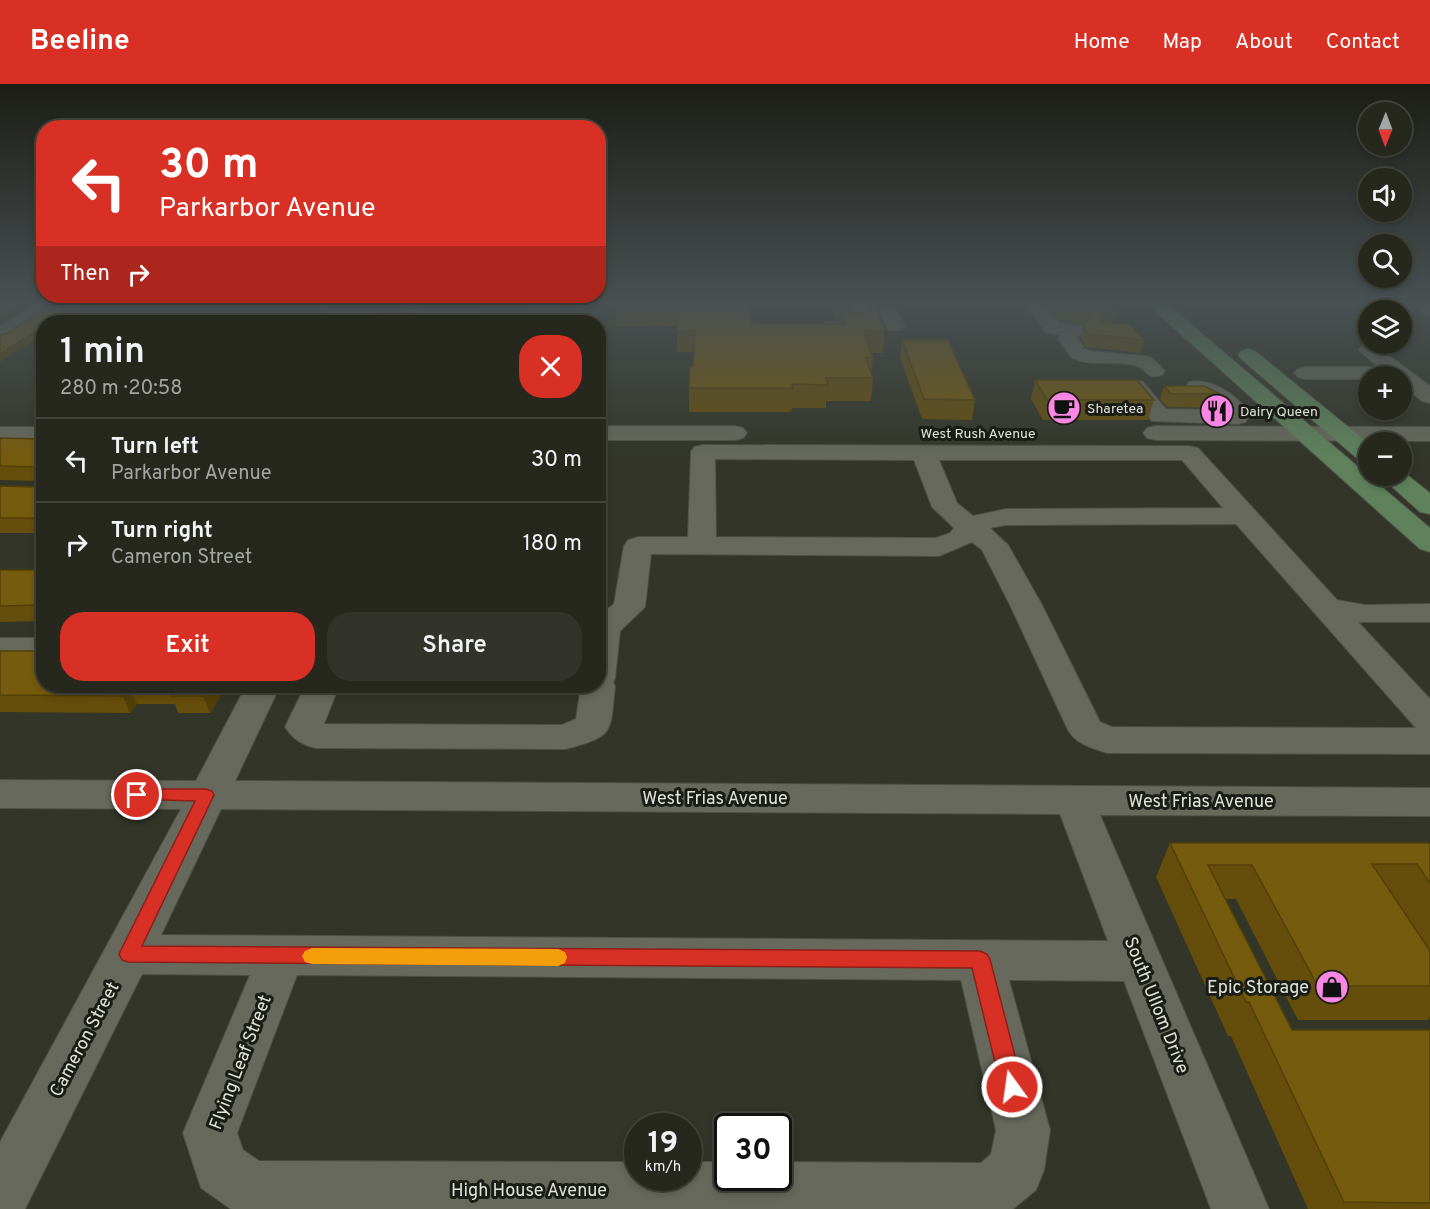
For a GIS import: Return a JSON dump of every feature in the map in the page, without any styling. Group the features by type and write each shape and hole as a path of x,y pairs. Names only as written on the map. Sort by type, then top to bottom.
{"main road":[{"path":"1216,356 1430,543"},
{"path":"1249,356 1358,447"},
{"path":"1405,486 1430,506"}],"street":[{"path":"1083,356 1138,360 1145,362 1155,371"},
{"path":"1377,356 1391,366"},
{"path":"1305,373 1358,373"},
{"path":"1412,382 1430,396"},
{"path":"1135,387 1160,416 1238,417 1239,414 1223,397 1214,391 1197,387"},
{"name":"West Rush Avenue","path":"606,433 1430,434"},
{"path":"0,434 36,434"},
{"path":"606,452 1189,453 1244,516 1330,607 1430,721"},
{"path":"702,545 703,452"},
{"path":"924,453 945,507 994,545 1026,605 1086,730 1097,737 1119,741 1430,741"},
{"path":"606,624 629,607 638,546 939,547 960,539 970,527 986,520 1006,517 1244,516"},
{"path":"1330,607 1347,595 1430,595"},
{"path":"1330,607 1365,614 1430,613"},
{"path":"0,648 36,648"},
{"name":"Cameron Street","path":"0,1199 128,954 259,693"},
{"path":"319,693 303,727 316,736 566,737 593,726 597,693"},
{"name":"West Frias Avenue","path":"0,794 1430,802"},
{"name":"South Ullom Drive","path":"1074,801 1240,1209"},
{"path":"128,954 1139,961"},
{"name":"Flying Leaf Street","path":"221,1168 210,1133 281,956"},
{"name":"High House Avenue","path":"221,1168 251,1189 991,1191 1016,1170 1023,1130 980,959"}],"building":[{"path":"694,356 872,356 873,358 866,358 873,378 826,378 828,385 792,384 793,388 689,388 690,366 693,366"},
{"path":"908,356 955,356 975,400 924,399"},
{"path":"1035,380 1137,380 1154,400 1047,400"},
{"path":"1164,386 1204,386 1220,394 1171,394"},
{"path":"0,438 36,439 36,467 0,466"},
{"path":"0,486 36,487 36,518 0,518"},
{"path":"0,570 36,570 36,605 0,606"},
{"path":"0,651 36,651 36,693 125,693 123,696 0,695"},
{"path":"173,693 205,693 203,696 171,696"},
{"path":"1170,843 1430,844 1430,883 1417,864 1372,864 1430,951 1430,986 1318,986 1252,865 1208,865 1292,1030 1430,1030 1430,1203 1344,1202"}],"slow traffic":[{"path":"312,956 558,957"}],"place":[{"name":"Sharetea","path":"1064,408"},
{"name":"Dairy Queen","path":"1217,411"},
{"name":"Epic Storage","path":"1332,987"}],"route":[{"path":"137,795 206,795 128,954 980,959 1012,1087"}]}
